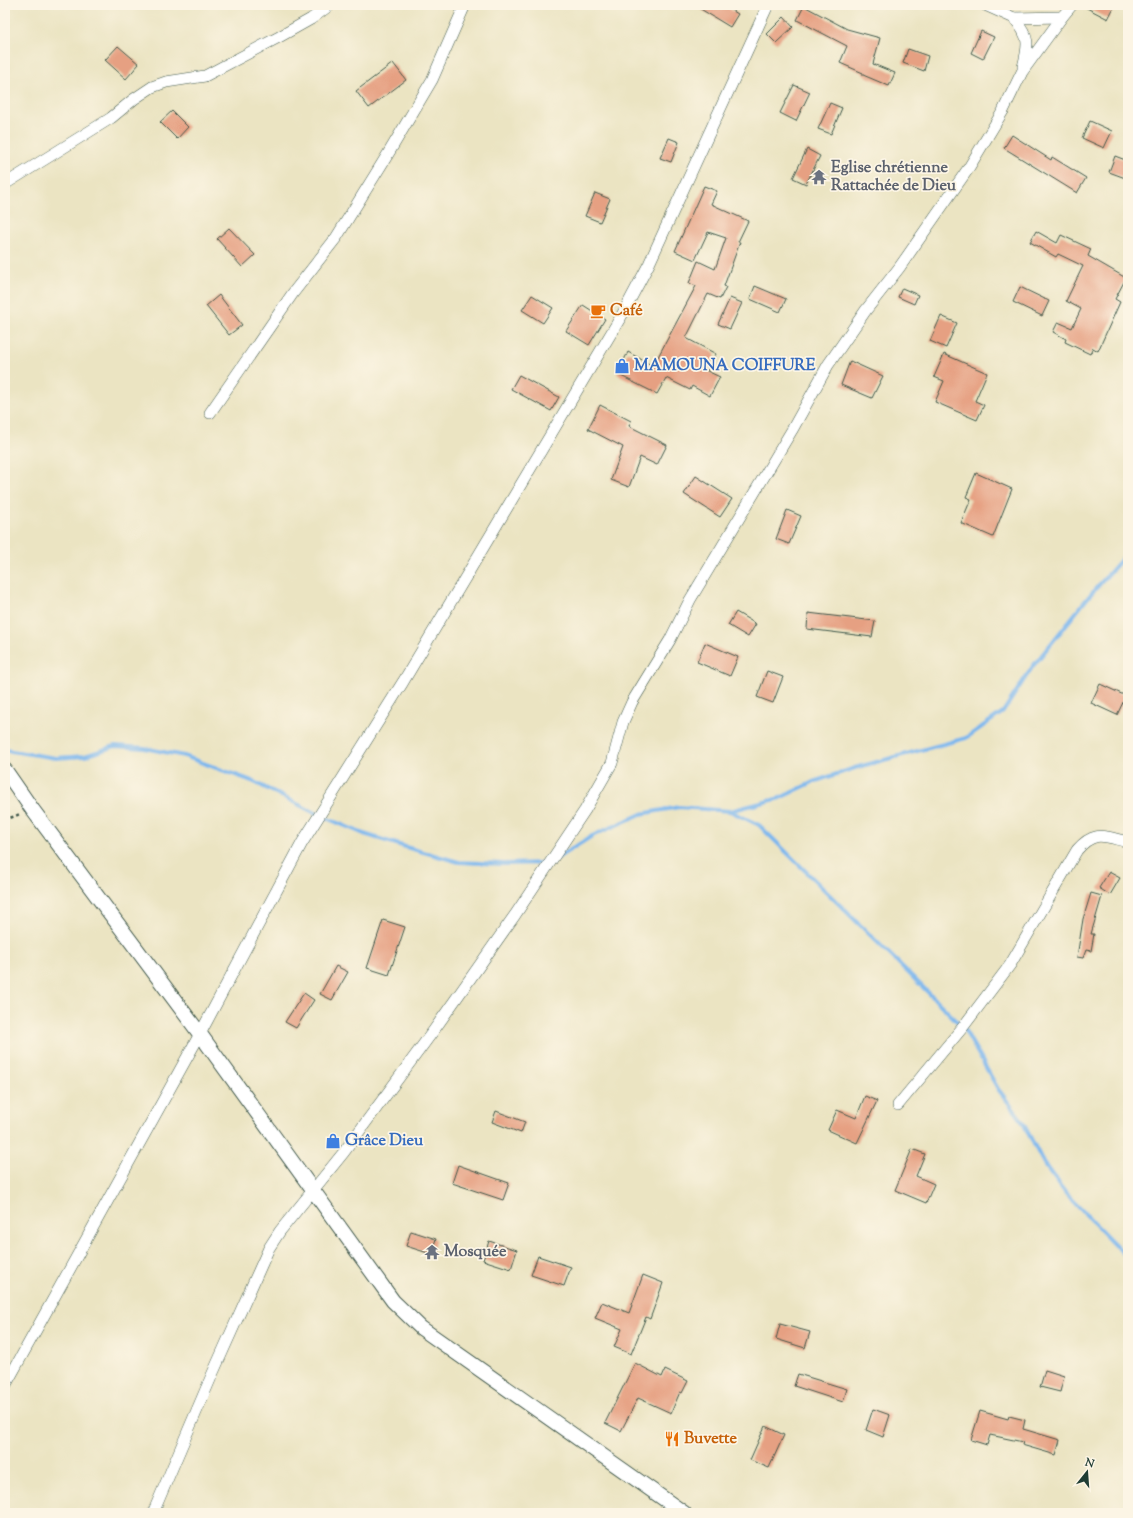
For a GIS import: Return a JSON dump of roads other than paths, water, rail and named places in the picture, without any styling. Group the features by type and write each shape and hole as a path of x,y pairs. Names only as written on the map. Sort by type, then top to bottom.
{"street":[{"path":"5,184 110,118 152,87 166,82 205,76 311,19 330,5"},
{"path":"210,413 293,293 336,238 432,80 465,5"},
{"path":"5,1386 200,1034 302,843 403,682 622,315 649,264 768,5"},
{"path":"985,5 1014,18 1023,28 1027,38 1027,52 1022,72"},
{"path":"153,1513 212,1375 269,1248 287,1222 344,1152 434,1030 515,916 585,810 612,762 623,722 632,702 670,640 690,600 792,430 828,365 866,310 899,268 968,169 1003,111 1022,72 1072,5"},
{"path":"1014,18 1062,17"},
{"path":"5,770 36,816 200,1034 393,1301 421,1328 684,1513"},
{"path":"898,1106 963,1027 1010,965 1080,846 1090,838 1098,835 1128,842"}],"waterway":[{"path":"730,811 780,798 813,782 858,767 966,738 1003,712 1033,666 1090,595 1128,552"},
{"path":"5,750 56,758 85,756 115,746 144,748 184,756 252,781 319,815 364,834 409,848 459,862 503,864 548,863"},
{"path":"557,858 592,836 641,814 679,807 730,811 759,825 963,1027 998,1089 1021,1119 1044,1164 1067,1195 1128,1258"}],"place":[{"name":"Eglise chrétienne Rattachée de Dieu","path":"819,177"},
{"name":"Café","path":"598,311"},
{"name":"MAMOUNA COIFFURE","path":"622,366"},
{"name":"Grâce Dieu","path":"333,1141"},
{"name":"Mosquée","path":"432,1252"},
{"name":"Buvette","path":"672,1439"}]}
